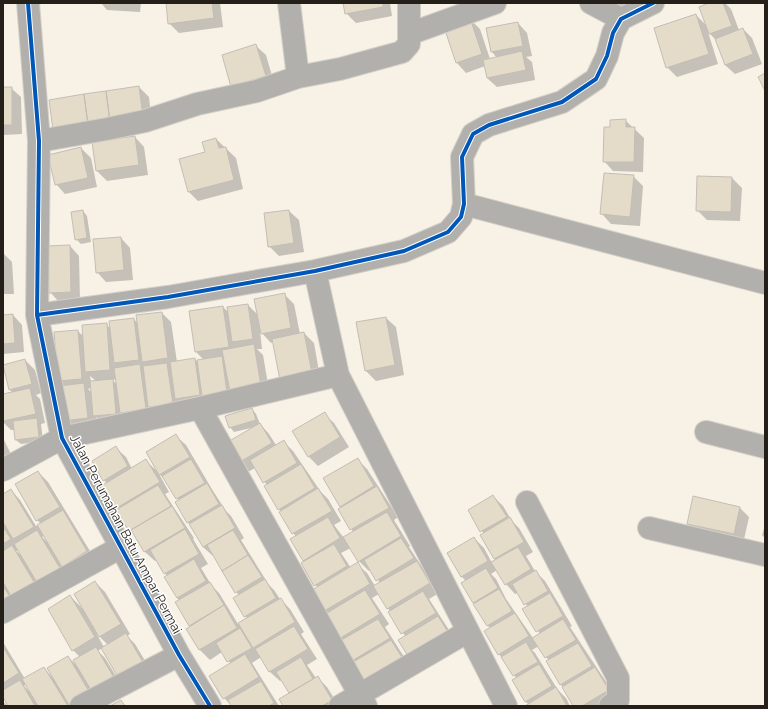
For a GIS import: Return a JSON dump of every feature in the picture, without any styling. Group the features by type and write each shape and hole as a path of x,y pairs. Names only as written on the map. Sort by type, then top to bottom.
{"street":[{"name":"Jalan Perumahan Batu Ampar Permai","path":"28,3 39,141 37,315 62,438 179,655 210,706"},
{"path":"289,3 298,77"},
{"path":"39,141 145,121 197,104 257,91 298,77 340,69 402,52 409,44 409,3"},
{"path":"409,34 495,3"},
{"path":"590,3 621,19"},
{"path":"37,315 168,297 315,271 404,251 448,232 461,218 464,204 462,157 473,134 489,125 562,102 596,79 607,56 613,33 621,19 653,3"},
{"path":"464,204 765,283"},
{"path":"315,271 338,375 467,632 506,706"},
{"path":"3,470 62,438 200,408 338,375"},
{"path":"200,408 363,700"},
{"path":"706,432 765,447"},
{"path":"527,502 618,678 618,700 610,706"},
{"path":"649,528 765,555"},
{"path":"3,612 121,547"},
{"path":"340,706 363,700 467,632"},
{"path":"81,706 179,655"}],"building":[{"path":"166,3 212,3 214,18 168,24"},
{"path":"343,3 383,3 383,7 345,14"},
{"path":"709,3 723,3 732,26 709,34 699,7"},
{"path":"696,14 709,54 666,68 654,28"},
{"path":"470,18 482,54 456,63 444,27"},
{"path":"518,22 523,46 491,52 486,28"},
{"path":"743,28 753,54 725,65 715,39"},
{"path":"256,44 266,76 231,87 222,55"},
{"path":"522,51 526,70 487,78 483,60"},
{"path":"765,73 765,91 758,77"},
{"path":"139,86 143,117 110,122 106,91"},
{"path":"3,87 12,87 12,125 3,125"},
{"path":"106,91 110,122 88,125 84,94"},
{"path":"84,94 88,125 53,130 49,100"},
{"path":"626,119 626,127 635,127 634,162 603,162 604,127 610,127 610,120"},
{"path":"135,136 139,165 96,171 92,142"},
{"path":"216,138 219,148 226,147 234,180 188,192 179,159 205,152 202,142"},
{"path":"81,147 88,178 55,185 48,155"},
{"path":"604,173 634,175 630,217 600,214"},
{"path":"697,176 732,177 731,212 696,211"},
{"path":"83,210 87,238 75,240 71,212"},
{"path":"289,210 294,243 268,247 264,213"},
{"path":"121,237 124,270 96,273 93,239"},
{"path":"70,245 71,292 49,293 47,246"},
{"path":"285,293 291,328 261,334 254,299"},
{"path":"248,304 253,339 232,342 227,307"},
{"path":"223,306 229,347 195,352 189,311"},
{"path":"162,312 168,358 142,362 136,315"},
{"path":"13,314 15,343 3,344 3,315"},
{"path":"386,317 395,365 365,371 356,322"},
{"path":"134,318 139,360 114,363 109,321"},
{"path":"107,323 110,370 85,372 82,325"},
{"path":"78,330 82,379 58,381 54,332"},
{"path":"304,332 312,373 280,380 272,339"},
{"path":"254,344 261,386 230,392 222,350"},
{"path":"222,356 227,392 202,396 197,360"},
{"path":"195,358 200,395 175,399 170,362"},
{"path":"25,359 32,384 9,390 3,365"},
{"path":"167,363 173,404 148,407 143,366"},
{"path":"140,364 146,409 120,413 114,368"},
{"path":"113,379 116,414 93,416 90,381"},
{"path":"84,383 88,418 63,421 59,386"},
{"path":"30,388 36,414 3,421 3,394"},
{"path":"252,408 256,420 229,428 225,416"},
{"path":"325,412 340,437 308,457 292,431"},
{"path":"37,418 39,437 15,440 13,421"},
{"path":"260,423 272,443 238,463 226,443"},
{"path":"176,434 190,457 159,475 146,452"},
{"path":"284,440 297,463 263,483 250,460"},
{"path":"116,446 128,466 103,481 92,461"},
{"path":"358,458 374,486 340,507 323,478"},
{"path":"146,459 160,482 115,509 101,486"},
{"path":"191,459 205,483 176,499 162,476"},
{"path":"301,464 315,488 278,510 264,486"},
{"path":"38,471 60,507 36,521 15,484"},
{"path":"207,483 219,504 187,523 175,502"},
{"path":"158,485 171,506 129,531 116,510"},
{"path":"377,486 389,508 350,530 338,509"},
{"path":"318,488 332,511 292,534 279,512"},
{"path":"11,489 34,527 13,539 3,522 3,494"},
{"path":"493,495 507,517 480,532 468,510"},
{"path":"693,496 740,507 734,534 687,524"},
{"path":"222,505 235,528 203,547 189,524"},
{"path":"172,506 185,528 144,552 131,530"},
{"path":"63,510 87,551 62,567 37,525"},
{"path":"387,512 401,536 358,562 343,537"},
{"path":"328,517 340,538 303,561 290,539"},
{"path":"510,517 524,542 494,559 480,535"},
{"path":"3,527 11,539 3,544"},
{"path":"185,529 199,554 164,574 150,550"},
{"path":"37,530 61,570 38,584 14,544"},
{"path":"233,530 248,555 222,571 207,545"},
{"path":"474,537 488,561 461,577 447,553"},
{"path":"401,538 414,558 376,581 364,560"},
{"path":"334,544 347,566 314,586 301,563"},
{"path":"12,545 34,582 11,596 3,582 3,551"},
{"path":"518,547 531,569 505,585 491,562"},
{"path":"248,555 262,577 235,593 222,571"},
{"path":"194,559 206,581 177,598 164,577"},
{"path":"417,561 430,583 387,609 373,586"},
{"path":"358,562 370,584 319,614 307,593"},
{"path":"486,568 498,588 473,603 461,583"},
{"path":"536,570 548,591 524,605 512,584"},
{"path":"265,579 276,598 244,617 233,598"},
{"path":"95,581 121,624 99,637 74,594"},
{"path":"210,582 224,605 189,626 175,602"},
{"path":"3,586 12,600 3,606"},
{"path":"499,589 512,611 487,626 473,604"},
{"path":"365,590 380,614 337,640 322,616"},
{"path":"423,591 436,613 401,634 388,612"},
{"path":"550,593 563,616 536,632 522,609"},
{"path":"70,595 95,637 72,651 48,609"},
{"path":"281,598 295,622 253,648 238,623"},
{"path":"224,605 237,628 199,650 186,629"},
{"path":"515,613 529,636 498,655 484,631"},
{"path":"438,616 451,637 411,661 398,640"},
{"path":"378,619 390,638 350,662 338,642"},
{"path":"563,619 576,640 545,658 532,638"},
{"path":"294,626 308,649 269,672 255,649"},
{"path":"240,628 252,648 227,662 216,643"},
{"path":"126,633 144,664 119,679 101,648"},
{"path":"391,640 406,664 363,690 348,665"},
{"path":"526,642 538,662 513,676 501,657"},
{"path":"578,643 592,666 560,685 546,661"},
{"path":"3,647 19,673 3,683"},
{"path":"96,647 113,676 91,690 73,660"},
{"path":"245,654 259,677 223,699 209,676"},
{"path":"68,656 90,693 69,705 47,668"},
{"path":"301,657 313,679 289,693 276,672"},
{"path":"539,664 552,686 525,702 512,680"},
{"path":"44,667 68,706 38,706 22,679"},
{"path":"595,667 609,690 582,706 573,706 562,687"},
{"path":"318,676 332,700 322,706 283,706 279,699"},
{"path":"20,680 35,706 8,706 3,697 3,690"},
{"path":"261,681 274,703 269,706 231,706 228,700"},
{"path":"556,687 567,706 525,706"},
{"path":"121,700 125,706 110,706"}],"cycle path":[{"path":"28,3 39,141 37,315 62,438 179,655 210,706"},
{"path":"37,315 168,297 315,271 404,251 448,232 461,217 464,204 462,157 473,134 489,125 562,102 596,79 607,56 613,33 621,19 653,3"}]}
